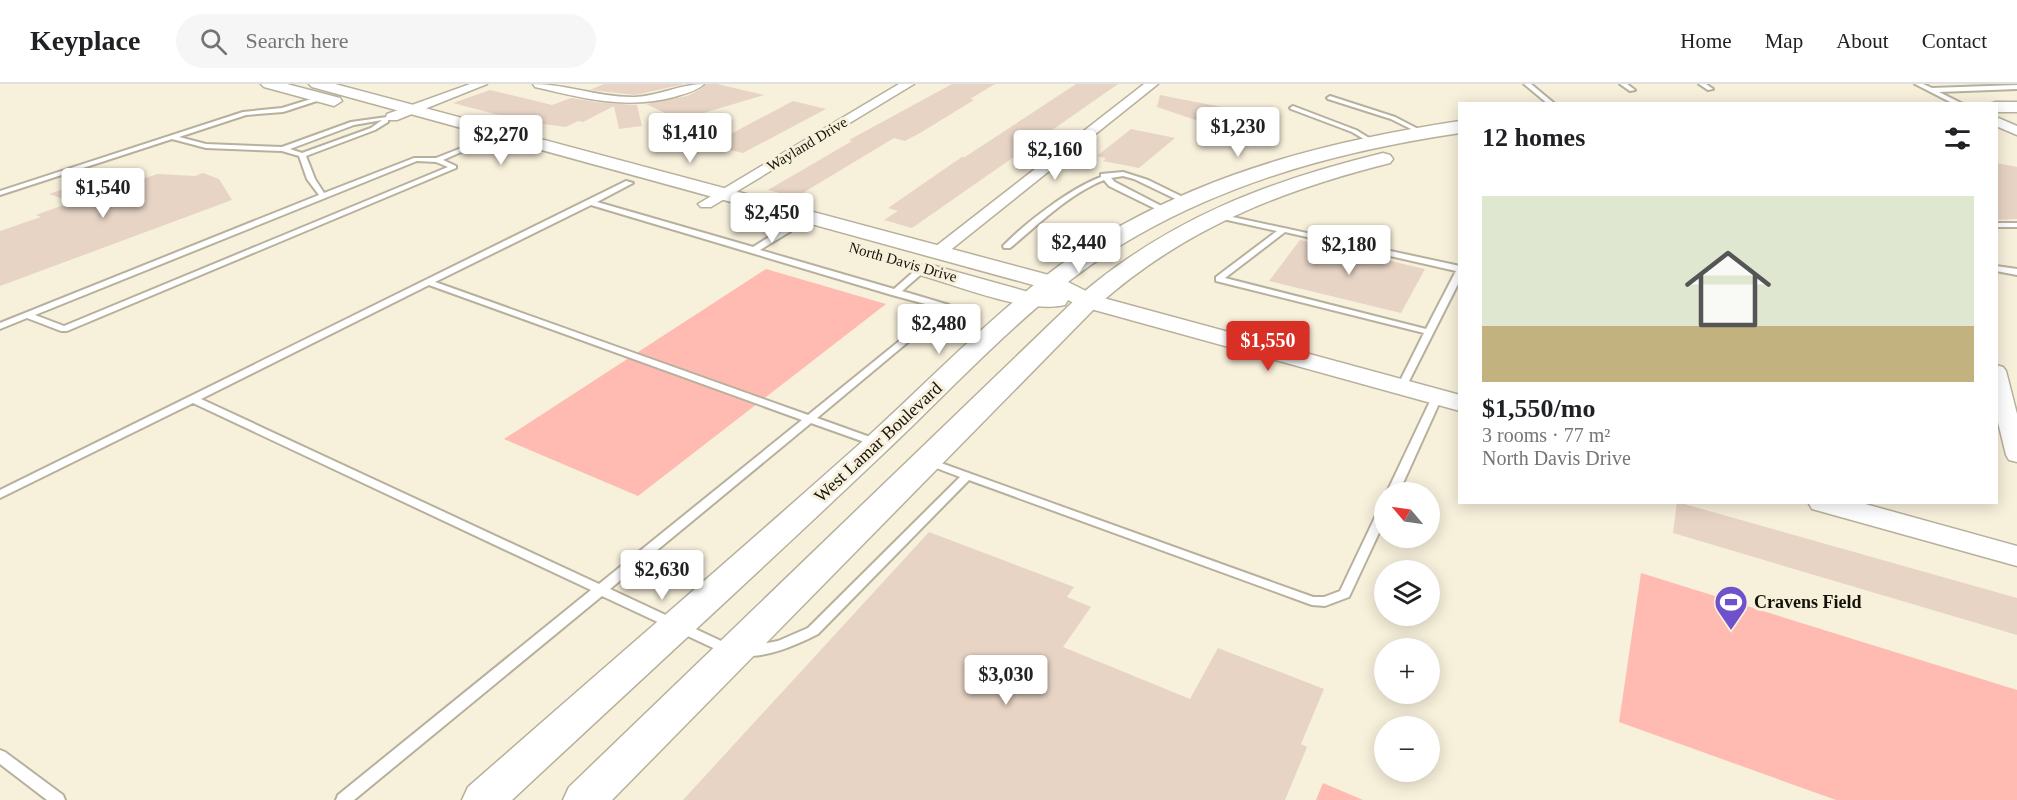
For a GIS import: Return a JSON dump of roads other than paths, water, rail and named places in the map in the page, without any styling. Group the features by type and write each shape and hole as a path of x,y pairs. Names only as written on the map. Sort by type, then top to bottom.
{"main road":[{"path":"1998,107 2017,106"},
{"path":"1998,121 2017,120"},
{"name":"West Lamar Boulevard","path":"483,800 878,444 1042,291 1105,246 1167,211 1227,182 1289,160 1371,141 1458,127"},
{"path":"584,800 1088,301 1141,258 1215,215 1277,189 1344,168 1419,150 1458,144"}],"street":[{"name":"North Davis Drive","path":"268,84 413,109 726,193 930,261"},
{"path":"392,117 481,84"},
{"path":"539,84 599,98 633,102 657,99 698,84"},
{"name":"Wayland Drive","path":"706,204 908,84"},
{"path":"930,261 1152,84"},
{"name":"North Davis Drive","path":"319,91 392,117 789,229 930,261 1088,301 1448,400"},
{"path":"1998,122 2017,131"},
{"path":"1998,381 2008,431 2017,455"},
{"path":"1829,504 2017,556"}],"lane":[{"path":"1527,84 1550,102"},
{"path":"1623,84 1632,90"},
{"path":"1702,84 1710,89"},
{"path":"1918,84 1956,102"},
{"path":"1931,90 2017,87"},
{"path":"0,193 245,113 283,110 319,91"},
{"path":"1330,98 1393,118 1421,132"},
{"path":"1293,108 1354,131 1371,141"},
{"path":"172,137 206,146 284,148 302,155 373,129 392,117"},
{"path":"284,148 353,123 392,117"},
{"path":"437,160 481,142"},
{"path":"302,155 311,179 323,196"},
{"path":"0,326 27,315 323,196 416,159 437,160 454,167 64,329 27,315"},
{"path":"1007,246 1084,186 1104,176 1125,174 1187,201"},
{"path":"1104,176 1112,184 1167,211"},
{"path":"0,494 629,183"},
{"path":"343,800 945,307 590,202"},
{"path":"1215,215 1458,269"},
{"path":"1998,225 2017,225"},
{"path":"754,250 789,229"},
{"path":"1283,230 1219,279 1429,332"},
{"path":"895,293 930,261"},
{"path":"1998,268 2017,272"},
{"path":"1402,387 1458,273"},
{"path":"427,282 878,444"},
{"path":"193,399 733,652 761,650 789,643 813,631 967,476"},
{"path":"1398,482 1415,446 1448,400"},
{"path":"927,461 1312,601 1325,602 1345,594 1374,532"},
{"path":"0,756 58,800"}],"place":[{"name":"Cravens Field","path":"1731,631"}]}
